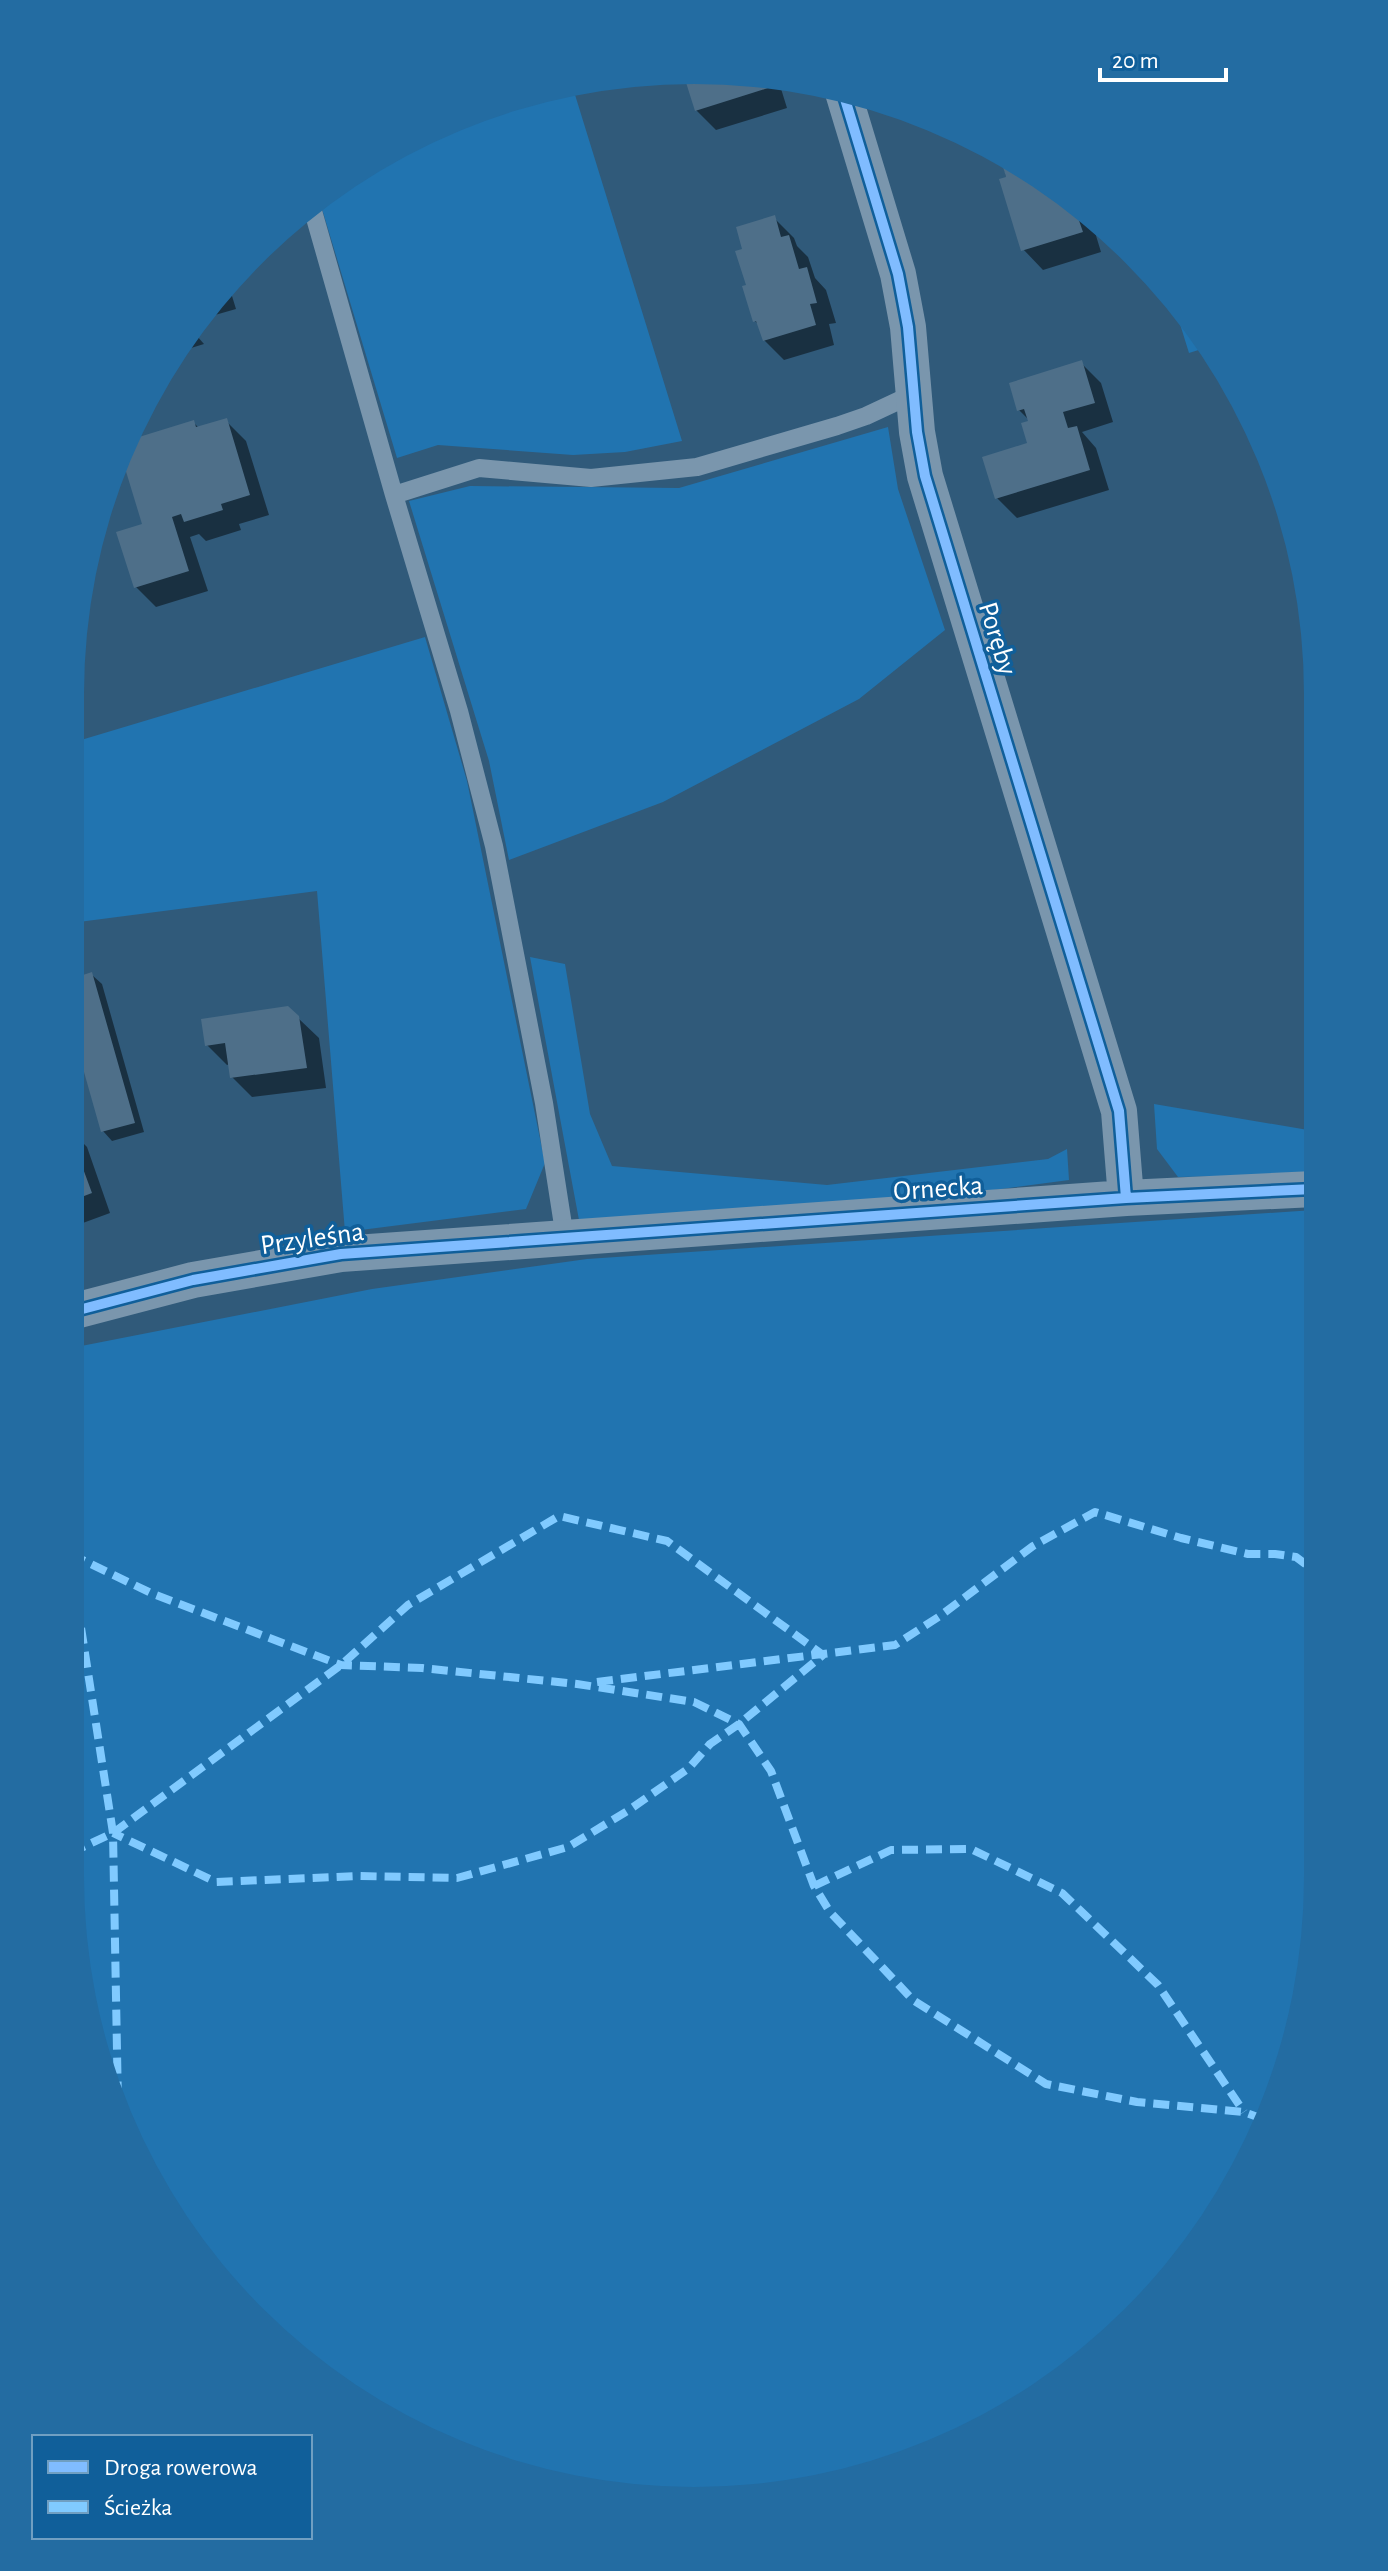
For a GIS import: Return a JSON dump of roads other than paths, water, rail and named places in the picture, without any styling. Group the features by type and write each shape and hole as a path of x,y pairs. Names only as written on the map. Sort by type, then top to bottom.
{"street":[{"name":"Poręby","path":"846,104 898,274 908,327 917,432 925,476 1119,1111 1126,1198"},
{"name":"Ornecka","path":"565,1238 1126,1198 1304,1189"},
{"name":"Przyleśna","path":"84,1309 193,1280 341,1254 565,1238"}],"lane":[{"path":"315,217 459,711 494,846 544,1103 565,1238"},
{"path":"394,495 479,468 591,478 697,467 837,426 913,394"}]}
